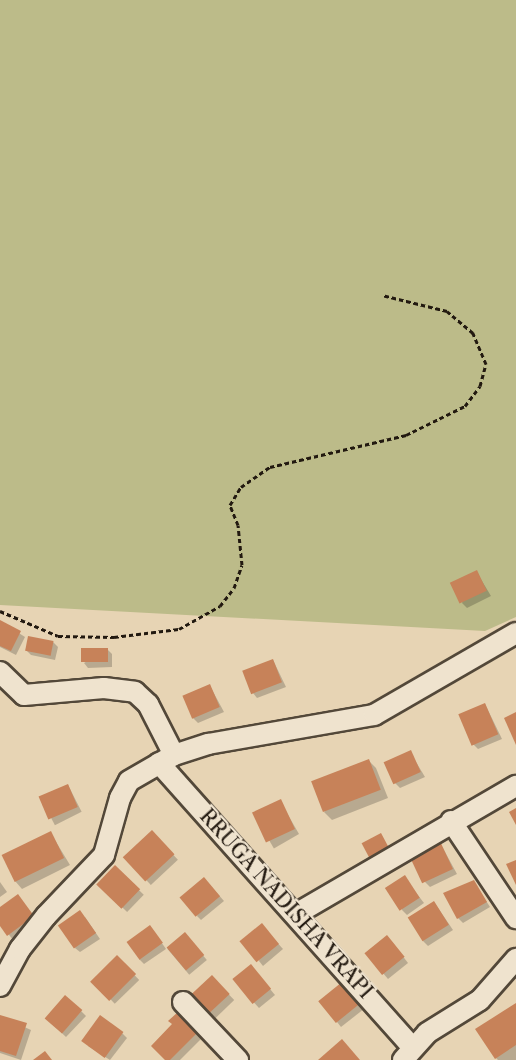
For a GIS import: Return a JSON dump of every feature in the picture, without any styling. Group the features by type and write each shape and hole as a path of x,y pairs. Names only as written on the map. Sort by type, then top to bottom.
{"street":[{"path":"0,986 20,949 46,916 104,855 129,780 166,759 208,744 374,715 516,633"},
{"name":"RRUGA NADISHA VRAPI","path":"0,672 24,695 104,688 135,692 147,704 166,759 296,914 408,1054"},
{"path":"296,914 451,821 516,786"},
{"path":"451,821 516,918"},
{"path":"408,1054 433,1029 480,1000 516,958"},
{"path":"183,1002 238,1060"}],"path":[{"path":"0,611 58,636 114,637 179,629 220,606 234,588 242,565 238,525 230,505 241,487 270,467 406,435 465,406 480,386 486,364 473,333 447,311 382,295"}],"shaded area":[{"path":"0,0 516,0 516,617 485,631 0,605"}],"building":[{"path":"477,570 487,591 460,604 450,583"},
{"path":"0,620 21,631 11,651 0,646"},
{"path":"28,636 54,641 51,656 25,651"},
{"path":"81,648 108,648 108,662 81,662"},
{"path":"273,659 282,682 251,694 242,671"},
{"path":"210,684 220,707 192,719 182,696"},
{"path":"485,703 498,734 472,746 458,714"},
{"path":"516,712 516,745 504,718"},
{"path":"411,750 421,772 393,784 384,762"},
{"path":"369,759 381,790 323,812 311,781"},
{"path":"68,784 78,807 48,820 39,797"},
{"path":"281,799 295,829 266,842 252,813"},
{"path":"516,808 516,825 509,812"},
{"path":"152,830 175,854 145,881 123,857"},
{"path":"51,831 64,858 15,882 2,855"},
{"path":"381,833 390,850 370,860 362,843"},
{"path":"439,839 453,869 422,883 408,853"},
{"path":"516,860 516,885 506,864"},
{"path":"115,865 140,889 121,909 96,884"},
{"path":"405,875 420,898 400,911 385,888"},
{"path":"204,877 220,896 196,917 179,898"},
{"path":"474,880 487,902 457,919 443,893"},
{"path":"18,894 34,916 7,936 0,926 0,907"},
{"path":"434,901 449,925 423,941 408,917"},
{"path":"80,910 96,933 74,948 58,925"},
{"path":"262,923 279,944 256,962 239,941"},
{"path":"150,925 163,943 139,960 127,942"},
{"path":"185,932 204,955 186,970 167,947"},
{"path":"387,935 405,957 382,975 364,953"},
{"path":"117,955 136,974 109,1001 90,982"},
{"path":"251,964 271,989 252,1004 232,979"},
{"path":"212,975 230,994 206,1017 188,998"},
{"path":"347,978 365,1000 336,1023 318,1001"},
{"path":"65,995 82,1010 62,1033 45,1018"},
{"path":"516,1003 516,1045 495,1059 475,1029"},
{"path":"178,1012 198,1032 170,1060 165,1060 151,1046 172,1024 168,1021"},
{"path":"0,1015 27,1023 16,1056 0,1051"},
{"path":"100,1015 123,1032 105,1058 81,1041"},
{"path":"342,1039 360,1060 318,1060"},
{"path":"45,1051 52,1060 33,1060"}]}
